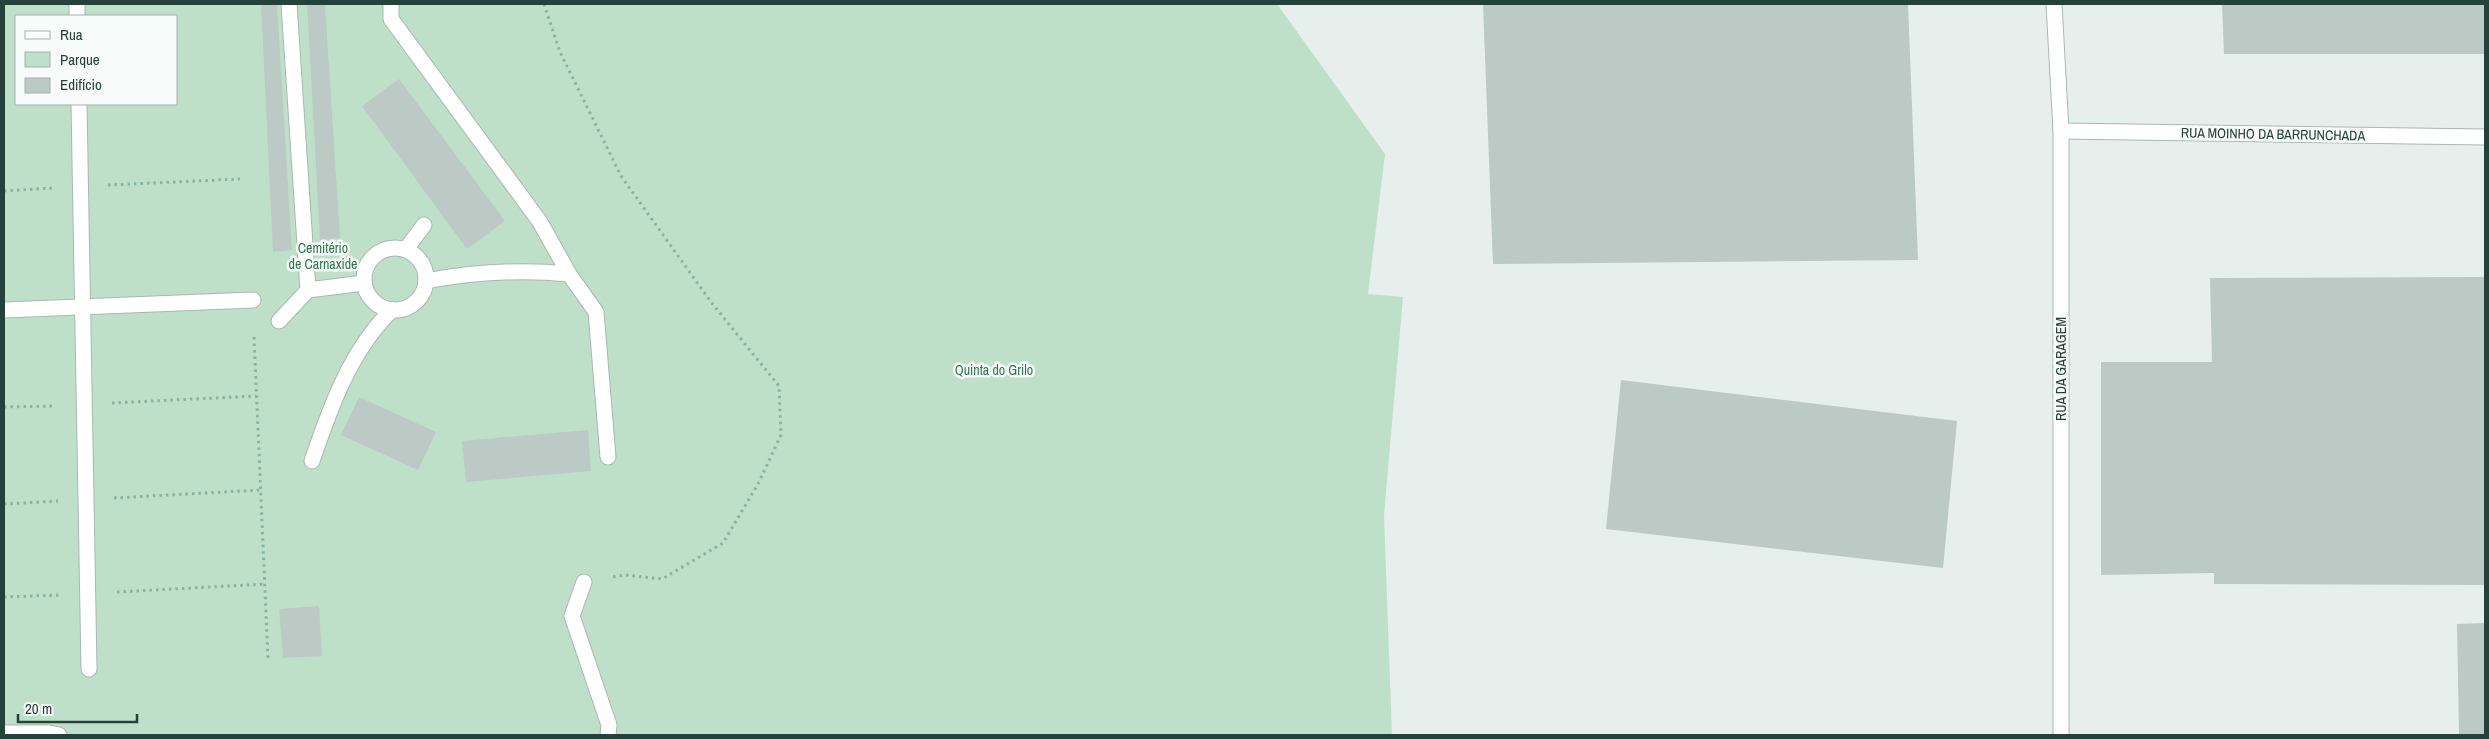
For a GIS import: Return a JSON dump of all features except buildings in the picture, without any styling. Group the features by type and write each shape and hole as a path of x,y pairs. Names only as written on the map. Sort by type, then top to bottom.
{"street":[{"path":"289,4 308,290"},
{"path":"390,4 391,19 540,222 569,274 596,312 608,457"},
{"name":"RUA DA GARAGEM","path":"2054,4 2061,131 2062,735"},
{"path":"79,105 86,405 89,669"},
{"name":"RUA MOINHO DA BARRUNCHADA","path":"2061,131 2485,137"},
{"path":"406,249 424,225"},
{"path":"395,247 406,249 421,262 426,281 424,290 415,302 402,309 392,310 374,302 364,283 368,263 384,249 395,247"},
{"path":"426,281 469,273 536,270 569,274"},
{"path":"279,321 308,290 364,283"},
{"path":"4,310 253,300"},
{"path":"312,461 325,422 350,369 375,326 392,310"},
{"path":"584,582 572,616 609,725 608,735"},
{"path":"4,734 50,733 59,735"}],"path":[{"path":"544,4 560,52 621,176 711,302 779,386 781,435 758,484 723,543 662,579 626,575 584,582"},
{"path":"4,191 240,179"},
{"path":"253,300 268,658"},
{"path":"4,408 256,396"},
{"path":"4,504 260,490"},
{"path":"4,597 266,584"}],"green space":[{"name":"Quinta do Grilo","path":"4,4 1277,4 1385,154 1368,294 1403,297 1384,515 1392,735 4,735"}],"park label":[{"name":"Cemitério de Carnaxide","path":"323,256"}]}
